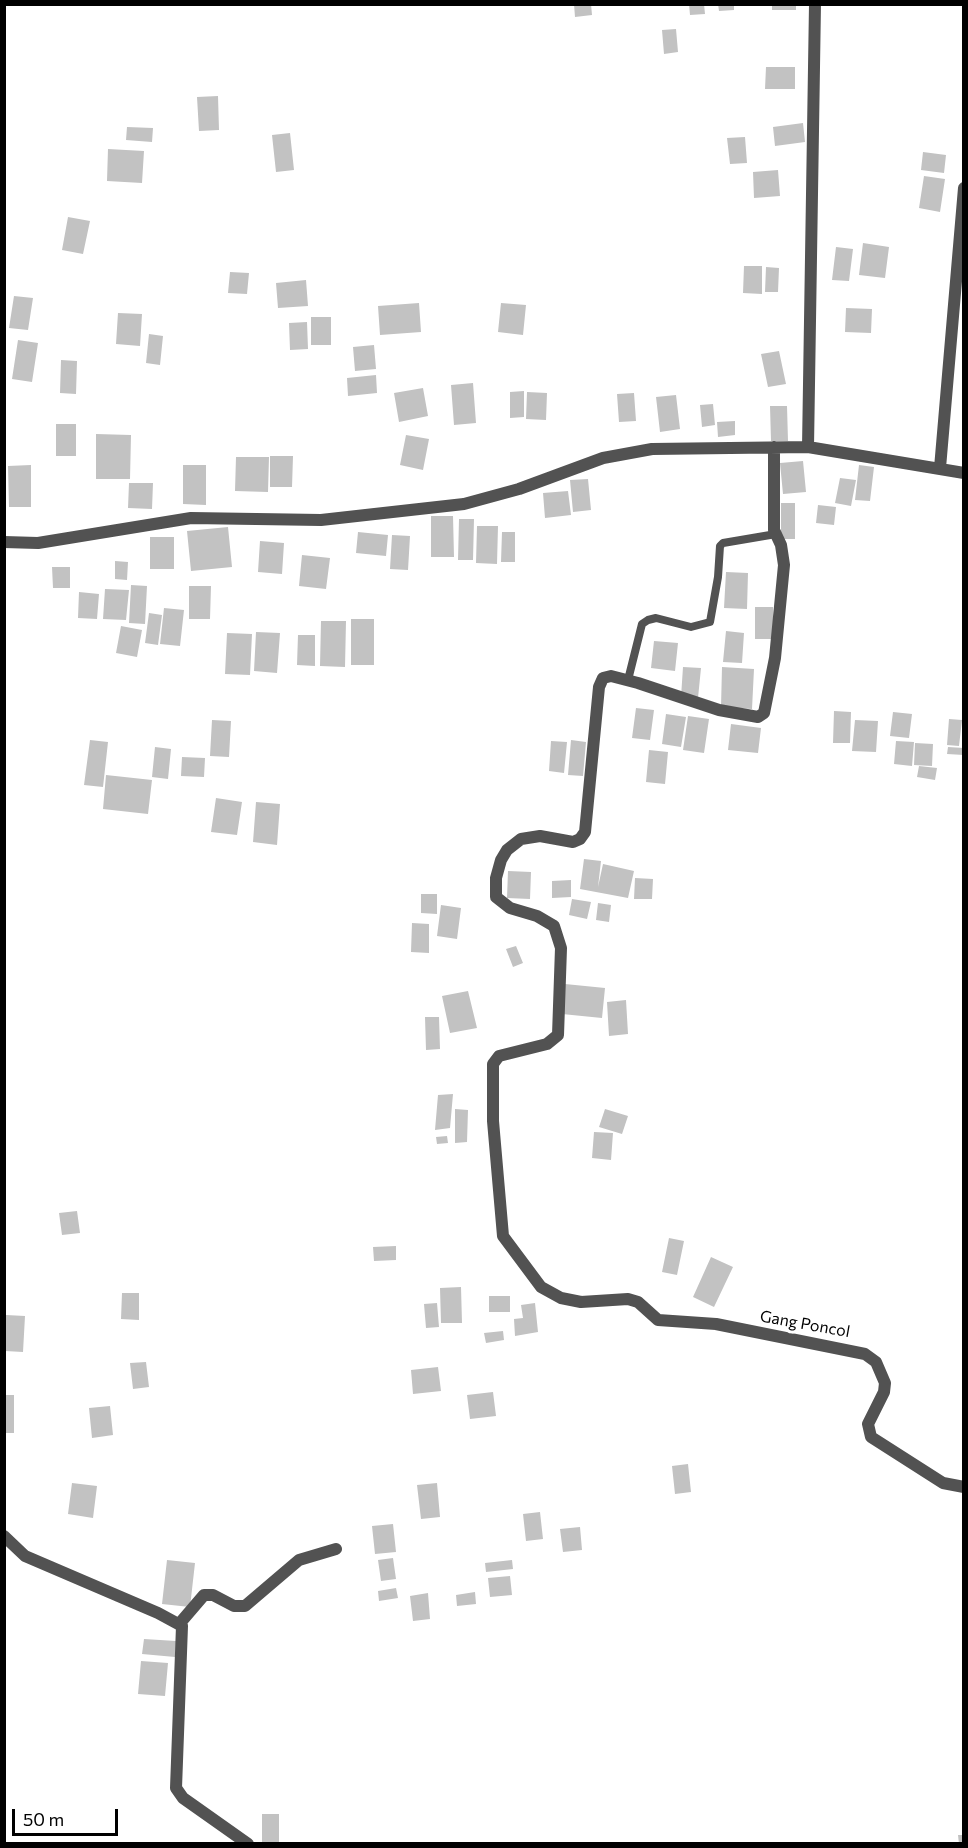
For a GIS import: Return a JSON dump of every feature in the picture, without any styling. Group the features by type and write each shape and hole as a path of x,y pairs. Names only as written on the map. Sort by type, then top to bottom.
{"street":[{"path":"808,447 815,4"},
{"path":"940,468 963,188"},
{"path":"4,542 38,543 191,518 321,520 464,504 519,489 578,465 626,453 690,447 808,447 963,473"},
{"path":"628,680 703,706 752,716 762,715 775,658 784,565 781,545 776,534 773,499 774,447"},
{"name":"Gang Poncol","path":"628,680 608,676 600,683 588,816 580,839 573,842 540,836 521,839 507,850 496,878 496,897 510,908 537,916 554,926 561,948 558,1035 547,1044 499,1056 493,1064 493,1121 503,1236 541,1287 561,1298 581,1302 628,1299 638,1302 658,1320 716,1324 796,1341 846,1348 873,1358 883,1373 885,1386 867,1424 871,1437 943,1483 963,1487"},
{"path":"4,1536 25,1556 180,1623"},
{"path":"180,1623 204,1595 213,1595 234,1606 245,1606 299,1560 336,1549"},
{"path":"180,1623 183,1635 176,1788 183,1798 248,1844"}],"lane":[{"path":"628,680 642,624 656,618 692,627 710,622 718,577 720,546 723,543 776,534"}],"building":[{"path":"574,4 591,4 592,15 575,17"},
{"path":"689,4 704,4 705,14 690,15"},
{"path":"718,4 734,4 734,10 719,11"},
{"path":"772,4 796,4 796,10 772,10"},
{"path":"676,29 678,52 664,54 662,30"},
{"path":"766,67 795,67 795,89 765,89"},
{"path":"218,96 219,130 199,131 197,97"},
{"path":"803,123 805,142 775,146 773,127"},
{"path":"127,127 153,128 152,142 126,140"},
{"path":"290,133 294,170 276,172 272,135"},
{"path":"745,137 747,163 730,164 727,138"},
{"path":"108,149 144,151 142,183 107,181"},
{"path":"923,152 946,155 944,173 921,170"},
{"path":"778,170 780,196 754,198 753,172"},
{"path":"924,176 945,179 940,212 919,208"},
{"path":"68,217 90,221 83,254 62,250"},
{"path":"863,243 889,247 885,278 859,275"},
{"path":"836,247 853,249 849,281 832,280"},
{"path":"744,266 762,266 762,294 743,293"},
{"path":"766,267 779,268 778,292 765,292"},
{"path":"230,272 249,273 247,294 228,293"},
{"path":"306,280 308,306 278,308 276,283"},
{"path":"14,296 33,298 28,330 9,328"},
{"path":"419,303 421,332 380,335 378,306"},
{"path":"501,303 526,305 523,335 498,332"},
{"path":"846,308 872,309 871,333 845,332"},
{"path":"118,313 142,314 140,346 116,344"},
{"path":"311,317 331,317 331,345 311,345"},
{"path":"307,322 308,349 290,350 289,323"},
{"path":"149,334 163,336 160,365 146,363"},
{"path":"18,340 38,343 32,382 12,379"},
{"path":"374,345 376,369 355,371 353,347"},
{"path":"779,351 786,384 768,387 761,354"},
{"path":"61,360 77,361 76,394 60,393"},
{"path":"376,375 377,393 348,396 347,378"},
{"path":"473,383 476,423 454,425 451,385"},
{"path":"423,388 428,416 399,422 394,393"},
{"path":"524,391 524,417 510,418 510,392"},
{"path":"527,392 547,393 546,420 526,419"},
{"path":"634,393 636,421 619,422 617,394"},
{"path":"676,395 680,429 660,432 656,397"},
{"path":"713,404 715,425 702,427 700,405"},
{"path":"770,406 787,406 788,441 771,441"},
{"path":"735,421 735,435 718,437 717,422"},
{"path":"56,424 76,424 76,456 56,456"},
{"path":"96,434 131,435 130,479 96,479"},
{"path":"406,435 429,439 423,470 400,465"},
{"path":"270,456 293,456 292,487 270,487"},
{"path":"236,457 269,457 268,492 235,491"},
{"path":"803,461 806,492 783,494 780,463"},
{"path":"31,465 31,507 9,507 8,466"},
{"path":"183,465 206,465 206,505 183,504"},
{"path":"859,465 874,467 870,501 855,500"},
{"path":"840,478 856,480 851,506 835,503"},
{"path":"588,479 591,510 573,512 570,480"},
{"path":"129,483 153,483 152,509 128,508"},
{"path":"568,491 571,515 545,518 543,493"},
{"path":"781,503 795,503 795,539 781,539"},
{"path":"818,505 836,507 834,525 816,523"},
{"path":"431,516 453,516 454,557 431,557"},
{"path":"459,519 474,519 473,560 458,560"},
{"path":"477,526 498,526 497,564 476,563"},
{"path":"228,527 232,567 191,571 187,531"},
{"path":"358,532 388,535 386,556 356,553"},
{"path":"502,532 515,532 515,562 501,562"},
{"path":"392,535 410,536 408,570 390,569"},
{"path":"150,537 174,537 174,569 150,569"},
{"path":"260,541 284,543 282,574 258,572"},
{"path":"302,555 330,558 326,589 299,586"},
{"path":"115,561 128,562 127,580 115,579"},
{"path":"52,567 70,567 70,588 53,588"},
{"path":"726,572 748,573 747,609 724,608"},
{"path":"131,585 147,586 145,624 129,623"},
{"path":"189,586 211,586 210,619 189,619"},
{"path":"105,589 129,590 126,620 103,619"},
{"path":"79,592 99,594 97,619 78,618"},
{"path":"755,607 773,607 773,639 755,639"},
{"path":"164,608 184,610 180,646 160,644"},
{"path":"149,613 162,615 158,645 145,643"},
{"path":"351,619 374,619 374,665 351,665"},
{"path":"321,621 346,621 345,667 320,666"},
{"path":"121,626 142,630 137,657 116,653"},
{"path":"726,631 744,633 742,663 723,662"},
{"path":"256,632 280,633 277,673 254,671"},
{"path":"227,633 252,634 250,675 225,674"},
{"path":"298,635 315,635 315,666 297,665"},
{"path":"654,641 678,643 675,671 651,668"},
{"path":"683,667 701,668 698,698 681,697"},
{"path":"722,667 754,669 752,709 721,707"},
{"path":"636,708 654,710 650,740 632,738"},
{"path":"834,711 851,712 850,743 833,743"},
{"path":"893,712 912,714 909,738 890,736"},
{"path":"666,714 686,717 681,747 662,744"},
{"path":"688,716 709,719 704,753 683,750"},
{"path":"949,719 962,720 959,746 947,745"},
{"path":"212,720 231,721 229,757 210,756"},
{"path":"855,720 878,721 876,752 852,751"},
{"path":"731,724 761,728 758,753 728,750"},
{"path":"90,740 108,742 103,787 84,785"},
{"path":"571,740 586,742 583,776 568,775"},
{"path":"551,741 567,742 564,773 549,771"},
{"path":"896,741 914,742 912,766 894,764"},
{"path":"915,743 933,744 932,766 914,765"},
{"path":"155,747 171,749 168,779 152,777"},
{"path":"948,747 964,748 964,755 947,754"},
{"path":"649,750 668,752 665,784 646,782"},
{"path":"182,757 205,758 204,777 181,776"},
{"path":"919,766 937,768 935,780 917,777"},
{"path":"106,775 152,780 148,814 103,809"},
{"path":"216,798 242,802 237,835 211,832"},
{"path":"256,802 280,804 277,845 253,842"},
{"path":"584,859 601,861 598,887 603,864 634,871 628,898 580,889"},
{"path":"508,871 531,872 530,899 507,898"},
{"path":"635,878 653,879 652,899 634,899"},
{"path":"571,880 571,897 552,898 552,881"},
{"path":"421,894 437,894 437,914 421,913"},
{"path":"572,899 591,902 587,919 569,915"},
{"path":"598,903 611,905 609,922 596,920"},
{"path":"441,905 461,908 457,939 437,936"},
{"path":"412,923 429,924 429,953 411,952"},
{"path":"516,946 523,963 513,967 506,949"},
{"path":"565,984 605,988 602,1018 562,1014"},
{"path":"468,991 477,1028 450,1033 442,996"},
{"path":"626,1000 628,1034 609,1036 607,1002"},
{"path":"425,1017 439,1017 440,1049 426,1050"},
{"path":"453,1094 450,1128 435,1130 438,1095"},
{"path":"455,1109 468,1110 467,1142 455,1143"},
{"path":"605,1109 628,1116 622,1134 599,1127"},
{"path":"594,1132 613,1133 611,1160 592,1158"},
{"path":"447,1136 448,1143 437,1144 436,1137"},
{"path":"77,1211 80,1233 62,1235 59,1213"},
{"path":"669,1238 684,1241 677,1275 662,1272"},
{"path":"396,1246 396,1260 374,1261 373,1247"},
{"path":"711,1257 733,1267 714,1307 693,1297"},
{"path":"461,1287 462,1323 441,1323 440,1288"},
{"path":"122,1293 139,1293 139,1320 121,1319"},
{"path":"489,1296 510,1296 510,1312 489,1312"},
{"path":"437,1303 439,1327 426,1328 424,1304"},
{"path":"535,1303 538,1332 515,1336 514,1319 523,1318 521,1305"},
{"path":"6,1315 25,1316 23,1352 5,1351"},
{"path":"503,1331 504,1340 486,1343 484,1333"},
{"path":"146,1362 149,1387 133,1389 130,1363"},
{"path":"438,1367 441,1391 413,1394 411,1370"},
{"path":"493,1392 496,1416 470,1419 467,1395"},
{"path":"4,1395 14,1395 14,1433 4,1433"},
{"path":"110,1406 113,1435 92,1438 89,1408"},
{"path":"688,1464 691,1492 675,1494 672,1466"},
{"path":"72,1483 97,1486 93,1518 68,1514"},
{"path":"437,1483 440,1517 421,1519 417,1485"},
{"path":"540,1512 543,1539 526,1541 523,1514"},
{"path":"393,1524 396,1552 375,1554 372,1526"},
{"path":"580,1527 582,1550 563,1552 560,1529"},
{"path":"393,1558 396,1579 381,1581 378,1560"},
{"path":"167,1560 195,1563 190,1607 162,1604"},
{"path":"512,1560 513,1569 486,1572 485,1563"},
{"path":"510,1576 512,1595 490,1597 488,1578"},
{"path":"396,1588 398,1598 379,1601 378,1591"},
{"path":"475,1592 476,1604 457,1606 456,1595"},
{"path":"428,1593 430,1619 413,1621 410,1596"},
{"path":"144,1639 176,1641 175,1657 142,1654"},
{"path":"141,1661 168,1663 165,1696 138,1694"},
{"path":"262,1814 279,1814 279,1844 262,1844"},
{"path":"958,1835 964,1835 964,1844 959,1844"}]}
